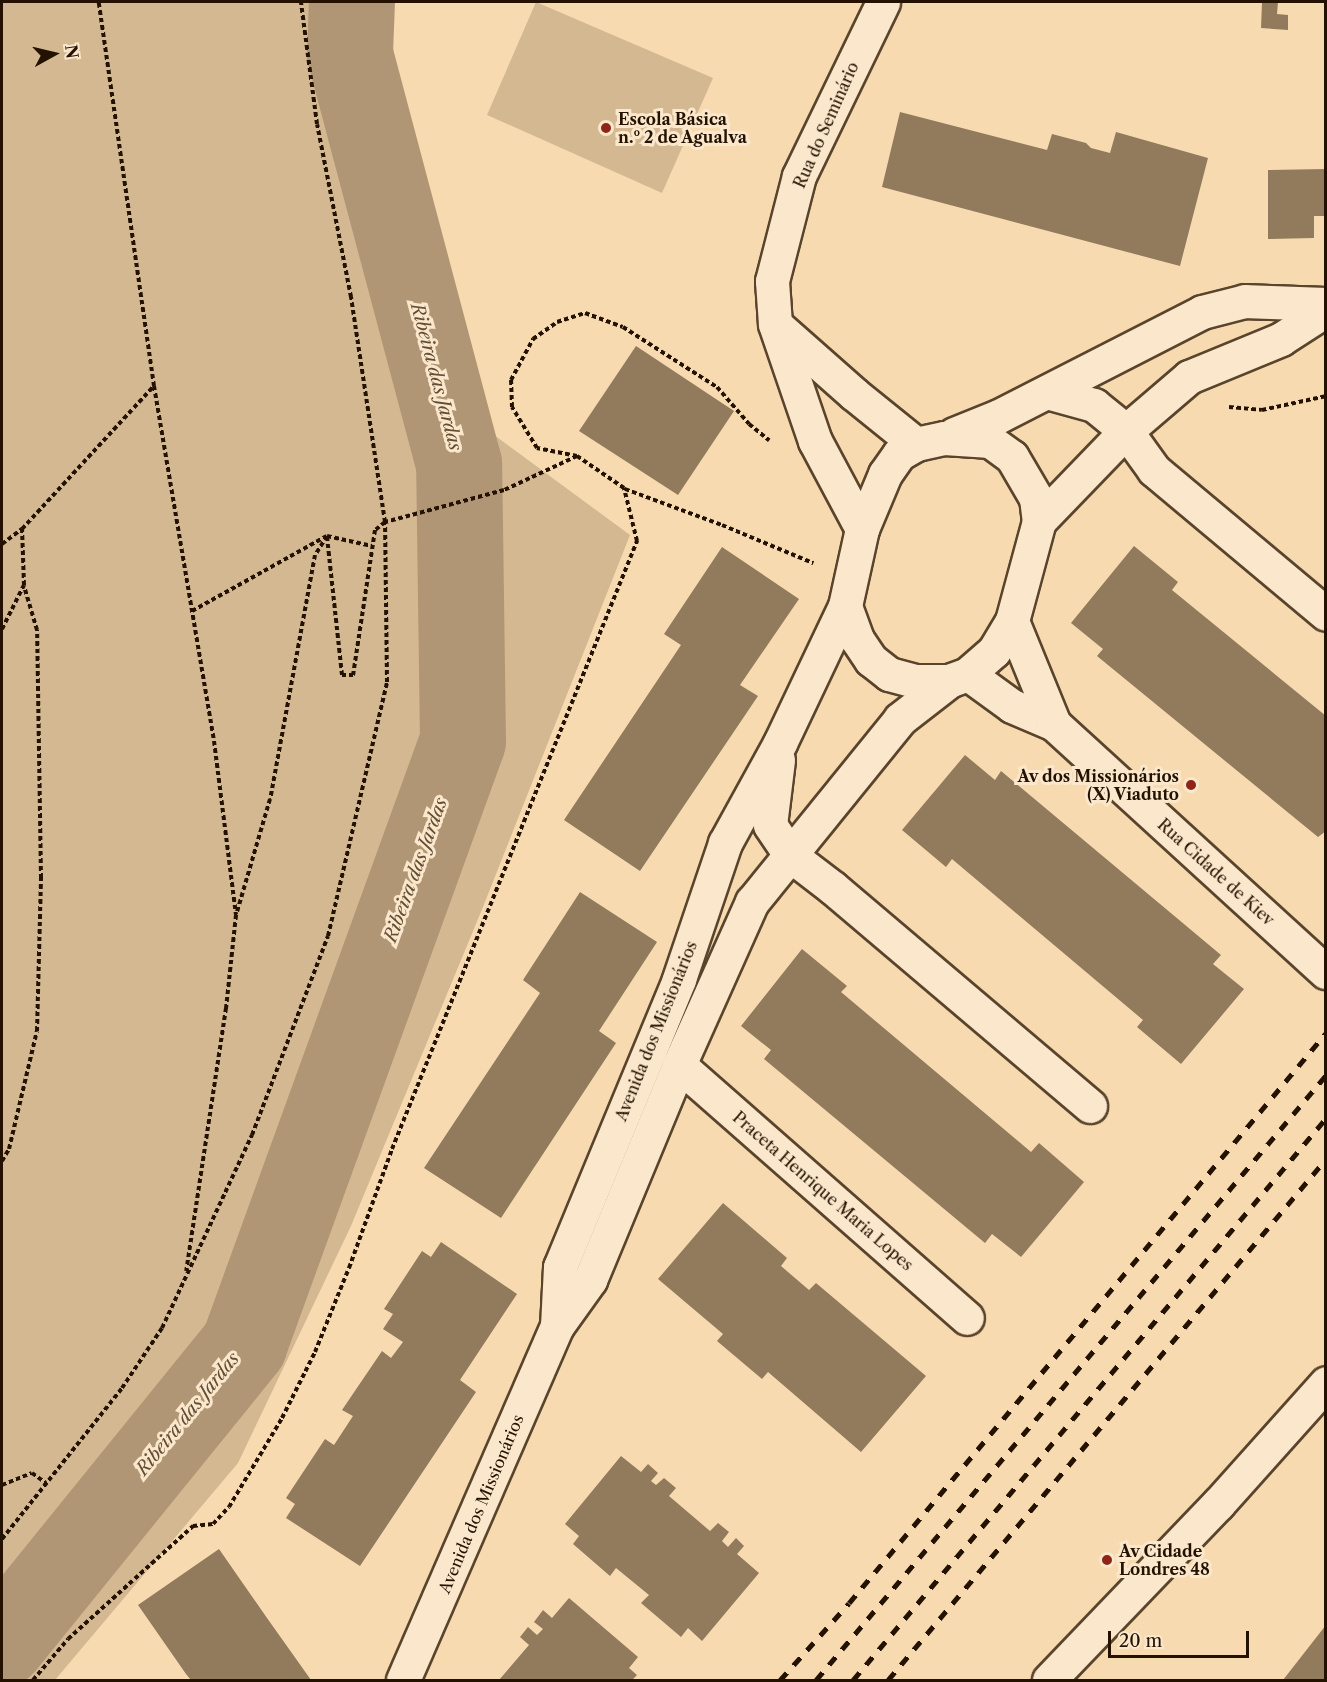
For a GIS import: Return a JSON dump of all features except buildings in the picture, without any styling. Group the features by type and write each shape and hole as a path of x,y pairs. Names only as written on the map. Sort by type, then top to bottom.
{"street":[{"name":"Rua do Seminário","path":"862,529 815,441 775,324 772,281 799,176 883,2"},
{"path":"930,441 999,416 1202,312 1245,301 1326,304"},
{"path":"1039,520 1126,431 1189,377 1281,339 1326,310"},
{"path":"775,324 854,394 930,441 990,441 1012,457 1036,498 1039,520"},
{"path":"1047,392 1094,405 1126,431 1154,470 1326,614"},
{"name":"Avenida dos Missionários","path":"557,1326 560,1266 680,980 725,843 780,743 847,592 862,529 885,474 899,454 930,441"},
{"name":"Avenida dos Missionários","path":"403,1680 557,1326 590,1280 679,1065 752,902 900,719 994,651 1011,621 1039,520"},
{"path":"847,592 857,639 871,660 889,674 915,681 958,677"},
{"name":"Rua Cidade de Kiev","path":"1011,621 1054,724"},
{"name":"Rua Cidade de Kiev","path":"958,677 1012,706 1054,724 1326,972"},
{"name":"Avenida dos Missionários","path":"780,743 770,825 790,855 842,895 1090,1106"},
{"name":"Praceta Henrique Maria Lopes","path":"679,1065 967,1318"},
{"path":"1048,1680 1218,1504 1326,1383"}],"path":[{"path":"99,2 154,386 214,741 236,915"},
{"path":"2,1539 122,1388 162,1328 252,1135 328,936 387,682 385,522 351,297 317,124 301,2"},
{"path":"2,544 22,530 154,386"},
{"path":"327,536 342,675 353,675 375,530 385,522 504,490 577,456 624,488 722,525 847,592"},
{"path":"33,1680 68,1640 193,1526 213,1524 229,1507 282,1418 315,1352 350,1268 392,1149 637,541 624,488"},
{"path":"2,1161 9,1149 38,1031 40,878 37,630 24,585 22,530"},
{"path":"192,611 327,536 372,546"},
{"path":"185,1278 226,1008 236,915 270,799 315,555 327,536"},
{"path":"2,629 24,585"},
{"path":"2,1485 32,1473 46,1482"}],"shaded area":[{"path":"2,2 313,2 315,35 354,235 388,357 630,535 483,907 351,1226 238,1463 55,1680 2,1680"},
{"path":"536,2 713,78 662,193 487,115"}],"waterway":[{"name":"Ribeira das Jardas","path":"2,1644 244,1345 463,741 459,464 350,53 352,2"}],"railway":[{"path":"780,1680 849,1603 1326,1033"},
{"path":"816,1680 1326,1075"},
{"path":"853,1680 1326,1118"},
{"path":"888,1680 1326,1159"}],"place":[{"name":"Escola Básica n.º 2 de Agualva","path":"606,128"},
{"name":"Av dos Missionários (X) Viaduto","path":"1191,785"},
{"name":"Av Cidade Londres 48","path":"1107,1560"}]}
